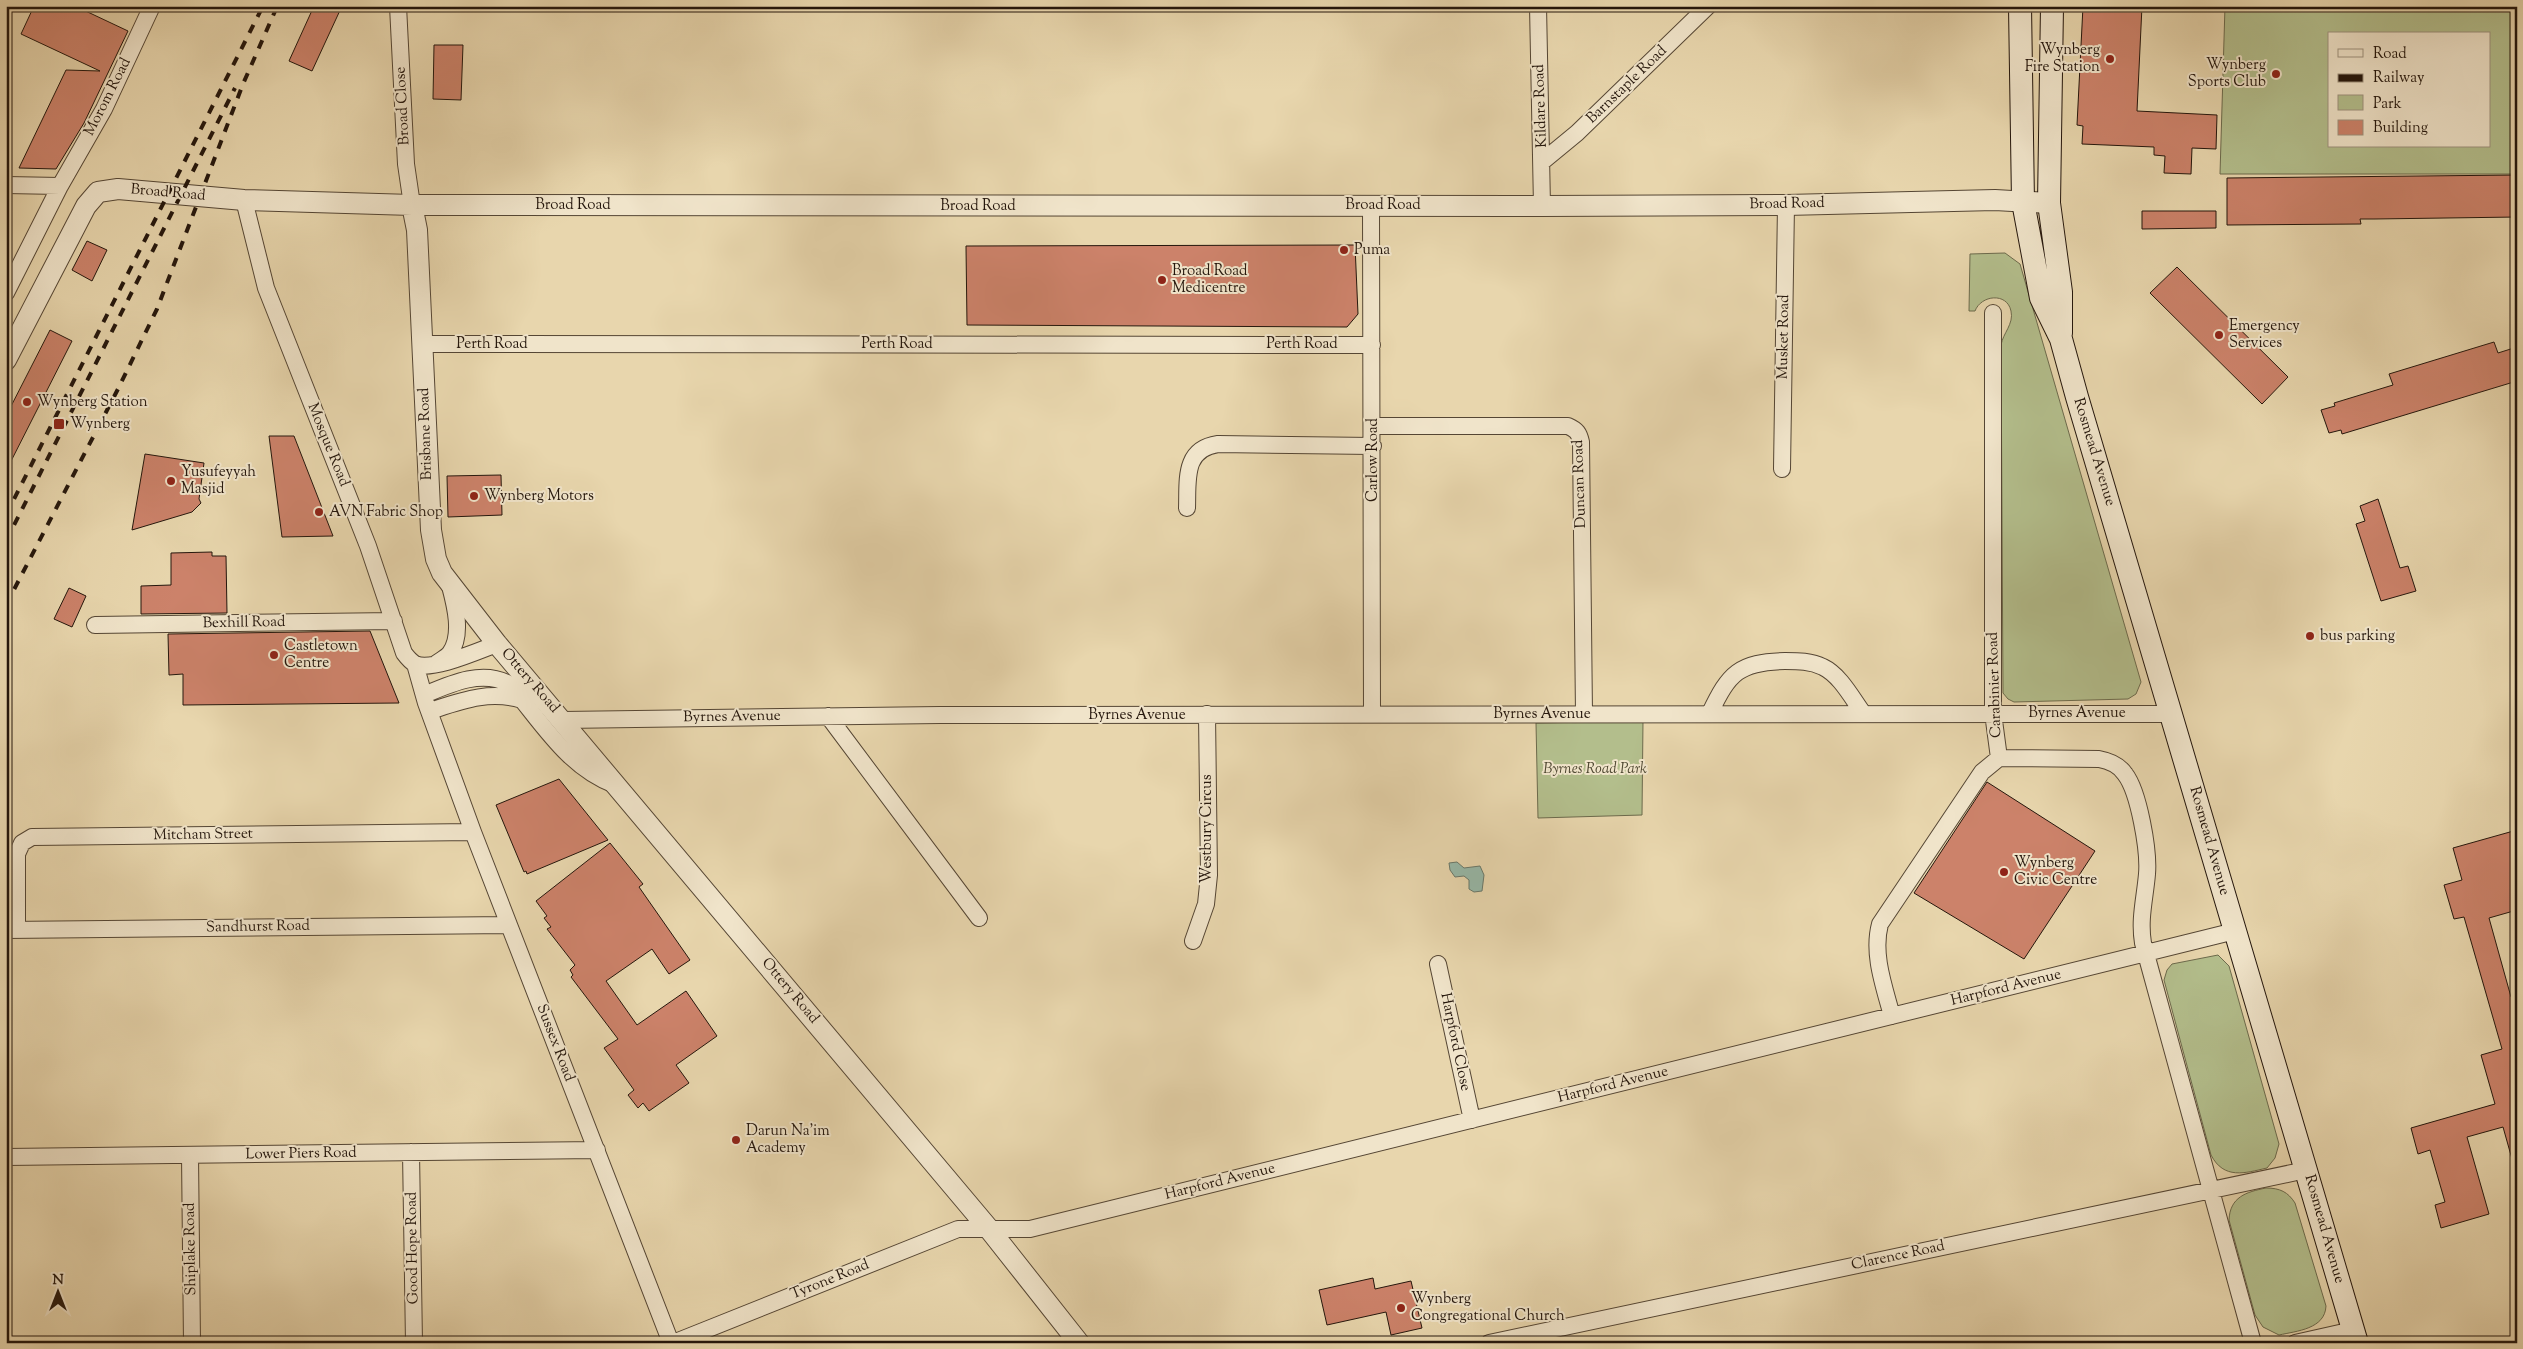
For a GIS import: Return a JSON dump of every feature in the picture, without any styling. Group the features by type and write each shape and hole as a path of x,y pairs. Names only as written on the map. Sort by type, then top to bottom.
{"main road":[{"name":"Rosmead Avenue","path":"2020,6 2022,202 2041,298 2061,338 2355,1336"},
{"name":"Rosmead Avenue","path":"2052,6 2049,203 2061,292 2061,338"}],"street":[{"name":"Morom Road","path":"6,293 60,186 104,109 152,6"},
{"name":"Broad Close","path":"398,6 406,164 412,205"},
{"name":"Kildare Road","path":"1538,6 1543,161 1542,206"},
{"name":"Barnstaple Road","path":"1543,161 1577,133 1708,6"},
{"path":"6,185 60,186"},
{"name":"Broad Road","path":"6,360 86,206 98,192 118,189 244,200 412,205 1542,206 1786,205 1995,200 2049,203"},
{"name":"Mosque Road","path":"244,200 266,288 368,546 404,653 415,664 430,711"},
{"name":"Brisbane Road","path":"412,205 417,230 423,344 426,460 433,546 436,560 450,584 497,644"},
{"name":"Carlow Road","path":"1371,205 1373,426 1372,714"},
{"name":"Musket Road","path":"1782,469 1786,205"},
{"name":"Carabinier Road","path":"1892,1016 1877,955 1880,924 1982,772 1999,758 1993,713 1993,313"},
{"name":"Perth Road","path":"423,344 1372,345"},
{"name":"Duncan Road","path":"1373,426 1568,426 1575,429 1579,434 1581,442 1584,714"},
{"path":"1186,508 1191,463 1197,451 1205,446 1218,444 1373,446"},
{"path":"437,663 450,654 456,634 456,612 450,584"},
{"name":"Bexhill Road","path":"95,625 394,621"},
{"path":"415,664 424,666 456,659 497,644"},
{"name":"Ottery Road","path":"497,644 563,720 989,1229 1079,1343"},
{"path":"1710,713 1720,690 1733,675 1747,665 1764,662 1807,661 1824,667 1833,674 1863,713"},
{"path":"424,695 463,681 488,677 508,684 564,751 578,764 602,780 618,786"},
{"path":"430,711 480,696 508,696 522,700"},
{"name":"Sussex Road","path":"430,711 473,832 672,1343"},
{"name":"Byrnes Avenue","path":"563,720 828,716 1206,714 2171,714"},
{"name":"Westbury Circus","path":"1193,942 1206,904 1209,875 1206,714"},
{"path":"828,716 979,918"},
{"path":"1999,758 2099,759 2114,764 2126,774 2146,842 2147,874 2141,929 2253,1343"},
{"name":"Mitcham Street","path":"12,930 17,854 22,843 32,837 473,832"},
{"name":"Sandhurst Road","path":"12,930 509,925"},
{"name":"Harpford Avenue","path":"989,1229 1030,1229 2235,931"},
{"name":"Harpford Close","path":"1438,964 1472,1120"},
{"name":"Lower Piers Road","path":"6,1157 597,1150"},
{"name":"Good Hope Road","path":"412,1152 414,1343"},
{"name":"Shiplake Road","path":"190,1155 192,1343"},
{"name":"Clarence Road","path":"1490,1343 2306,1170"},
{"name":"Tyrone Road","path":"672,1343 958,1228 989,1229"},
{"path":"2295,1343 2355,1336"}],"green space":[{"name":"Wynberg Sports Club","path":"2225,6 2517,6 2517,174 2220,174"},
{"path":"2005,253 2020,264 2141,682 2136,694 2128,699 2014,702 2003,693 2001,345 2012,316 2009,305 1999,298 1988,299 1978,306 1975,311 1969,311 1970,254"},
{"name":"Byrnes Road Park","path":"1643,721 1642,815 1538,818 1536,723"},
{"path":"2218,955 2229,966 2279,1144 2275,1158 2267,1168 2251,1172 2236,1173 2229,1171 2216,1163 2211,1155 2164,980 2167,970 2172,964"},
{"path":"2266,1188 2283,1191 2295,1203 2326,1306 2321,1320 2309,1328 2279,1335 2263,1327 2255,1315 2229,1220 2232,1206 2240,1197 2252,1191"}],"shaded area":[{"path":"1457,862 1464,868 1480,866 1484,875 1482,891 1474,892 1469,889 1469,880 1464,876 1455,877 1450,870 1449,863"}],"building":[{"path":"34,6 75,6 128,31 84,123 56,169 19,168 66,70 100,71 21,34"},
{"path":"314,6 342,6 312,71 289,61"},
{"name":"Wynberg Fire Station","path":"2083,6 2142,6 2137,111 2217,115 2216,149 2192,148 2191,174 2164,173 2165,156 2154,155 2154,147 2082,144 2083,126 2077,125"},
{"path":"434,45 463,45 461,100 433,99"},
{"path":"2517,175 2517,217 2360,219 2361,224 2227,225 2227,178"},
{"path":"2142,211 2216,211 2216,228 2142,229"},
{"path":"87,241 107,250 92,281 72,270"},
{"name":"Broad Road Medicentre","path":"1355,245 1358,314 1347,327 967,325 966,246"},
{"name":"Emergency Services","path":"2177,267 2288,377 2262,404 2150,293"},
{"name":"Wynberg Station","path":"50,330 72,341 6,471 6,416"},
{"path":"2494,342 2498,353 2517,347 2517,381 2342,434 2341,430 2329,433 2321,410 2335,406 2334,403 2393,385 2389,374"},
{"path":"269,436 294,436 333,536 282,537"},
{"name":"Yusufeyyah Masjid","path":"145,454 204,463 199,499 201,503 192,512 132,530"},
{"name":"Wynberg Motors","path":"501,475 502,515 448,517 447,476"},
{"path":"2378,499 2400,568 2408,566 2416,591 2381,601 2356,524 2365,521 2360,506"},
{"path":"212,552 212,556 226,556 227,613 141,614 141,586 171,585 171,553"},
{"path":"69,588 86,596 72,627 54,619"},
{"name":"Castletown Centre","path":"370,631 399,703 183,705 183,674 169,675 168,634"},
{"path":"559,779 608,840 527,874 526,871 524,872 496,805"},
{"name":"Wynberg Civic Centre","path":"1987,782 2095,851 2024,959 1914,893"},
{"path":"2517,830 2517,910 2489,918 2511,997 2517,995 2517,1158 2512,1159 2503,1127 2467,1137 2489,1214 2441,1228 2435,1205 2445,1202 2430,1150 2418,1154 2411,1128 2495,1104 2481,1055 2502,1049 2464,917 2454,919 2444,885 2462,880 2453,848"},
{"path":"610,843 643,884 639,887 690,960 669,974 652,949 606,981 637,1025 686,991 717,1036 676,1065 689,1083 649,1111 643,1103 638,1108 628,1095 634,1090 604,1048 618,1039 571,977 573,975 570,970 575,965 547,929 551,927 544,918 547,916 536,901"},
{"path":"1373,1278 1375,1289 1411,1281 1422,1328 1391,1335 1386,1312 1327,1325 1319,1290"}],"railway":[{"path":"6,515 263,6"},
{"path":"6,605 118,389 157,309 243,84 276,9"},
{"path":"6,541 235,88"}],"place":[{"name":"Wynberg Fire Station","path":"2110,59"},
{"name":"Wynberg Sports Club","path":"2276,74"},
{"name":"Puma","path":"1344,250"},
{"name":"Broad Road Medicentre","path":"1162,280"},
{"name":"Emergency Services","path":"2219,335"},
{"name":"Wynberg Station","path":"27,402"},
{"name":"Wynberg","path":"59,424"},
{"name":"Yusufeyyah Masjid","path":"171,481"},
{"name":"Wynberg Motors","path":"474,496"},
{"name":"AVN Fabric Shop","path":"319,512"},
{"name":"bus parking","path":"2310,636"},
{"name":"Castletown Centre","path":"274,655"},
{"name":"Wynberg Civic Centre","path":"2004,872"},
{"name":"Darun Na'im Academy","path":"736,1140"},
{"name":"Wynberg Congregational Church","path":"1401,1308"}]}
